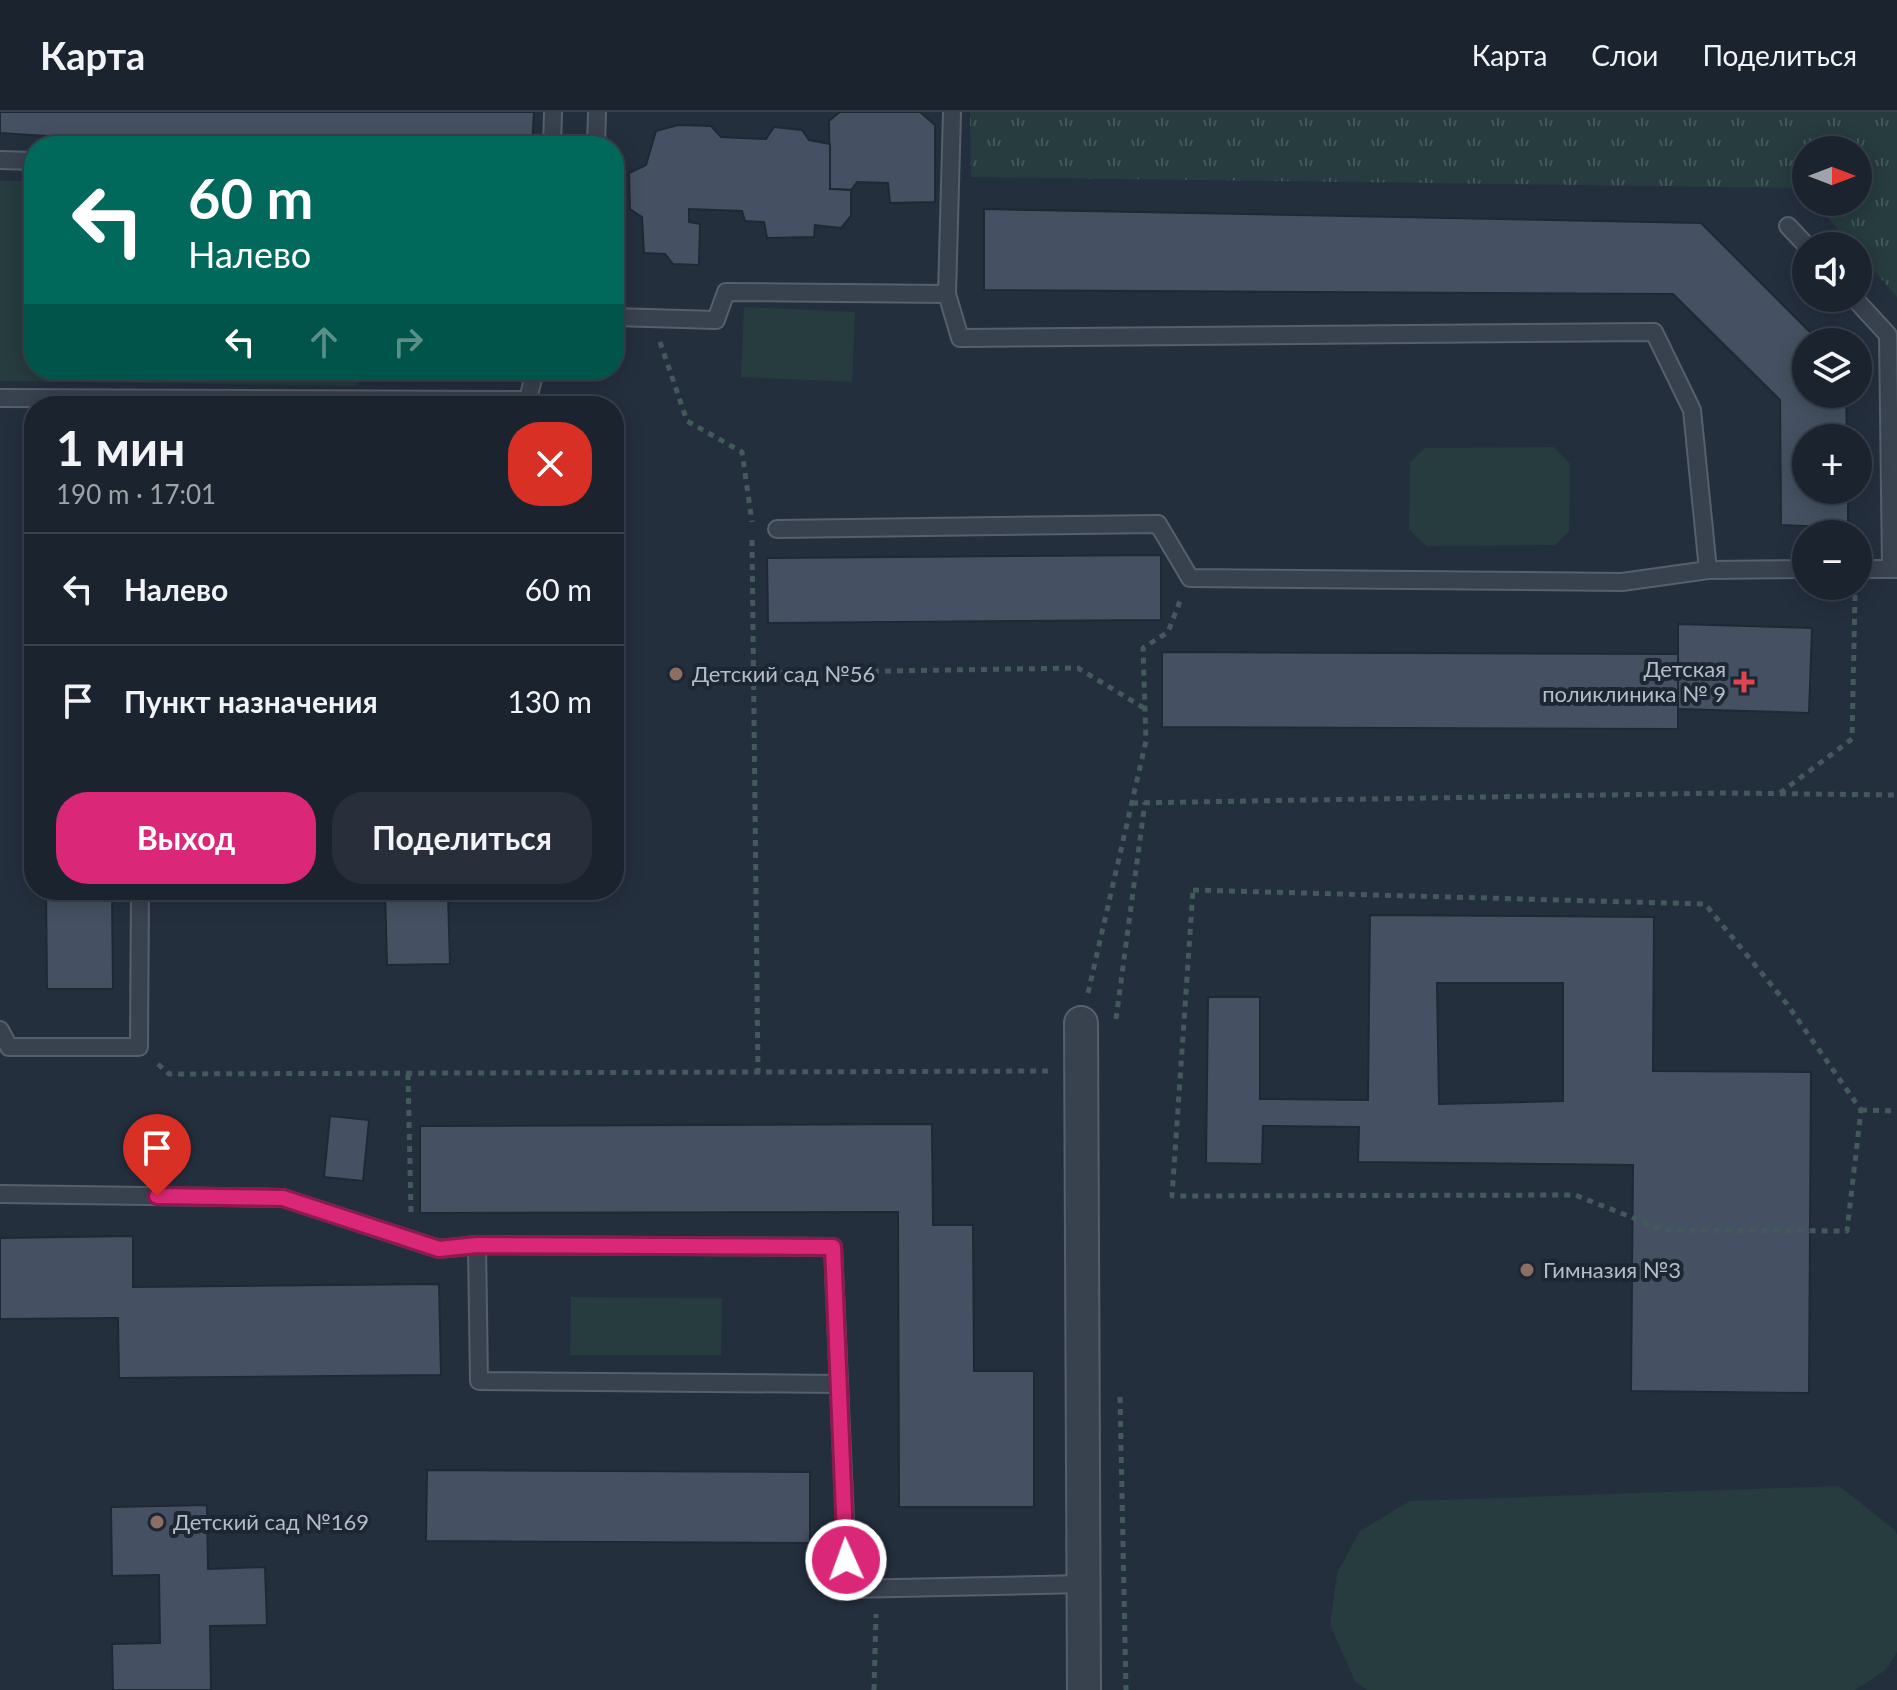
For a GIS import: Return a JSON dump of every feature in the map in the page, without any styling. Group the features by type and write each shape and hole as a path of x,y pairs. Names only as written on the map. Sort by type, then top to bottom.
{"street":[{"path":"1081,1023 1084,1690"}],"lane":[{"path":"552,136 553,112"},
{"path":"596,136 597,112"},
{"path":"952,112 947,294 960,338 1654,332 1692,410 1708,570"},
{"path":"0,160 24,161"},
{"path":"1788,226 1794,232"},
{"path":"624,317 716,320 726,292 947,294"},
{"path":"1867,312 1888,335 1894,569 1872,569"},
{"path":"0,398 24,399"},
{"path":"777,529 1158,524 1190,578 1622,582 1708,570 1792,569"},
{"path":"0,1030 9,1047 139,1047 140,900"},
{"path":"0,1194 283,1198 439,1249 477,1245 833,1247 848,1589 1083,1584"},
{"path":"477,1245 479,1381 839,1384"}],"path":[{"path":"653,318 687,421 742,452 752,503 758,1073"},
{"path":"1081,1023 1146,741 1143,648 1168,632 1190,578"},
{"path":"1779,793 1852,739 1855,600"},
{"path":"753,673 1078,668 1145,708"},
{"path":"1132,803 1779,793 1897,795"},
{"path":"1116,1021 1145,802"},
{"path":"1193,890 1705,904 1787,1004 1861,1110 1847,1231 1664,1230 1575,1195 1172,1196 1193,890"},
{"path":"139,1047 169,1074 1081,1071"},
{"path":"408,1074 411,1241"},
{"path":"1861,1110 1897,1111"},
{"path":"1120,1387 1126,1690"},
{"path":"874,1690 877,1589"}],"green space":[{"path":"970,112 1897,112 1897,297 1872,268 1872,232 1841,232 1826,216 1872,216 1872,136 1792,136 1792,188 971,177"},
{"path":"0,181 24,181 24,380 357,380 357,386 0,381"},
{"path":"744,307 855,312 852,382 741,377"},
{"path":"1554,447 1570,464 1569,531 1555,545 1426,546 1409,529 1410,462 1425,448"},
{"path":"571,1297 722,1298 721,1355 570,1355"},
{"path":"1839,1486 1895,1530 1897,1535 1897,1652 1886,1670 1855,1690 1367,1690 1355,1681 1330,1625 1337,1573 1360,1531 1410,1501"}],"building":[{"path":"0,112 534,112 533,136 47,136 0,133"},
{"path":"840,112 920,112 935,125 935,202 890,203 888,183 857,182 851,190 830,189 829,121"},
{"path":"678,125 711,126 721,137 766,139 774,127 802,130 809,140 830,144 830,189 851,190 851,216 841,228 815,225 814,237 767,238 764,222 745,221 742,211 689,209 689,222 700,224 699,265 673,264 665,254 644,253 642,217 630,209 629,173 646,165 656,131"},
{"path":"984,209 1701,223 1806,328 1792,328 1792,408 1846,408 1847,424 1792,424 1792,504 1848,504 1848,520 1792,520 1792,525 1781,525 1780,400 1673,294 984,290"},
{"path":"1161,555 1161,620 768,623 767,558"},
{"name":"Детская поликлиника № 9","path":"1678,624 1812,628 1809,713 1678,709"},
{"path":"1162,652 1678,654 1678,729 1162,727"},
{"path":"46,900 112,900 113,989 47,989"},
{"path":"385,900 448,900 450,964 387,965"},
{"path":"1370,915 1654,917 1653,1071 1811,1072 1809,1393 1631,1391 1633,1165 1358,1162 1359,1127 1263,1126 1262,1164 1206,1163 1208,997 1260,997 1260,1099 1368,1100","holes":["1437,983 1563,983 1563,1101 1439,1104"]},
{"path":"330,1116 369,1120 363,1181 324,1177"},
{"path":"932,1124 933,1225 973,1225 974,1371 1034,1371 1034,1507 899,1507 898,1212 420,1213 420,1126"},
{"path":"133,1236 133,1287 439,1284 441,1375 119,1378 118,1318 0,1319 0,1238"},
{"path":"427,1470 810,1472 810,1543 426,1541"},
{"path":"207,1505 208,1569 265,1567 267,1625 210,1626 211,1690 113,1690 112,1644 160,1643 159,1575 112,1576 111,1507"}],"place":[{"name":"Детский сад №56","path":"676,674"},
{"name":"Детская поликлиника № 9","path":"1744,682"},
{"name":"Гимназия №3","path":"1527,1270"},
{"name":"Детский сад №169","path":"157,1522"}],"route":[{"path":"157,1196 283,1198 439,1249 477,1245 833,1247 846,1560"}]}
